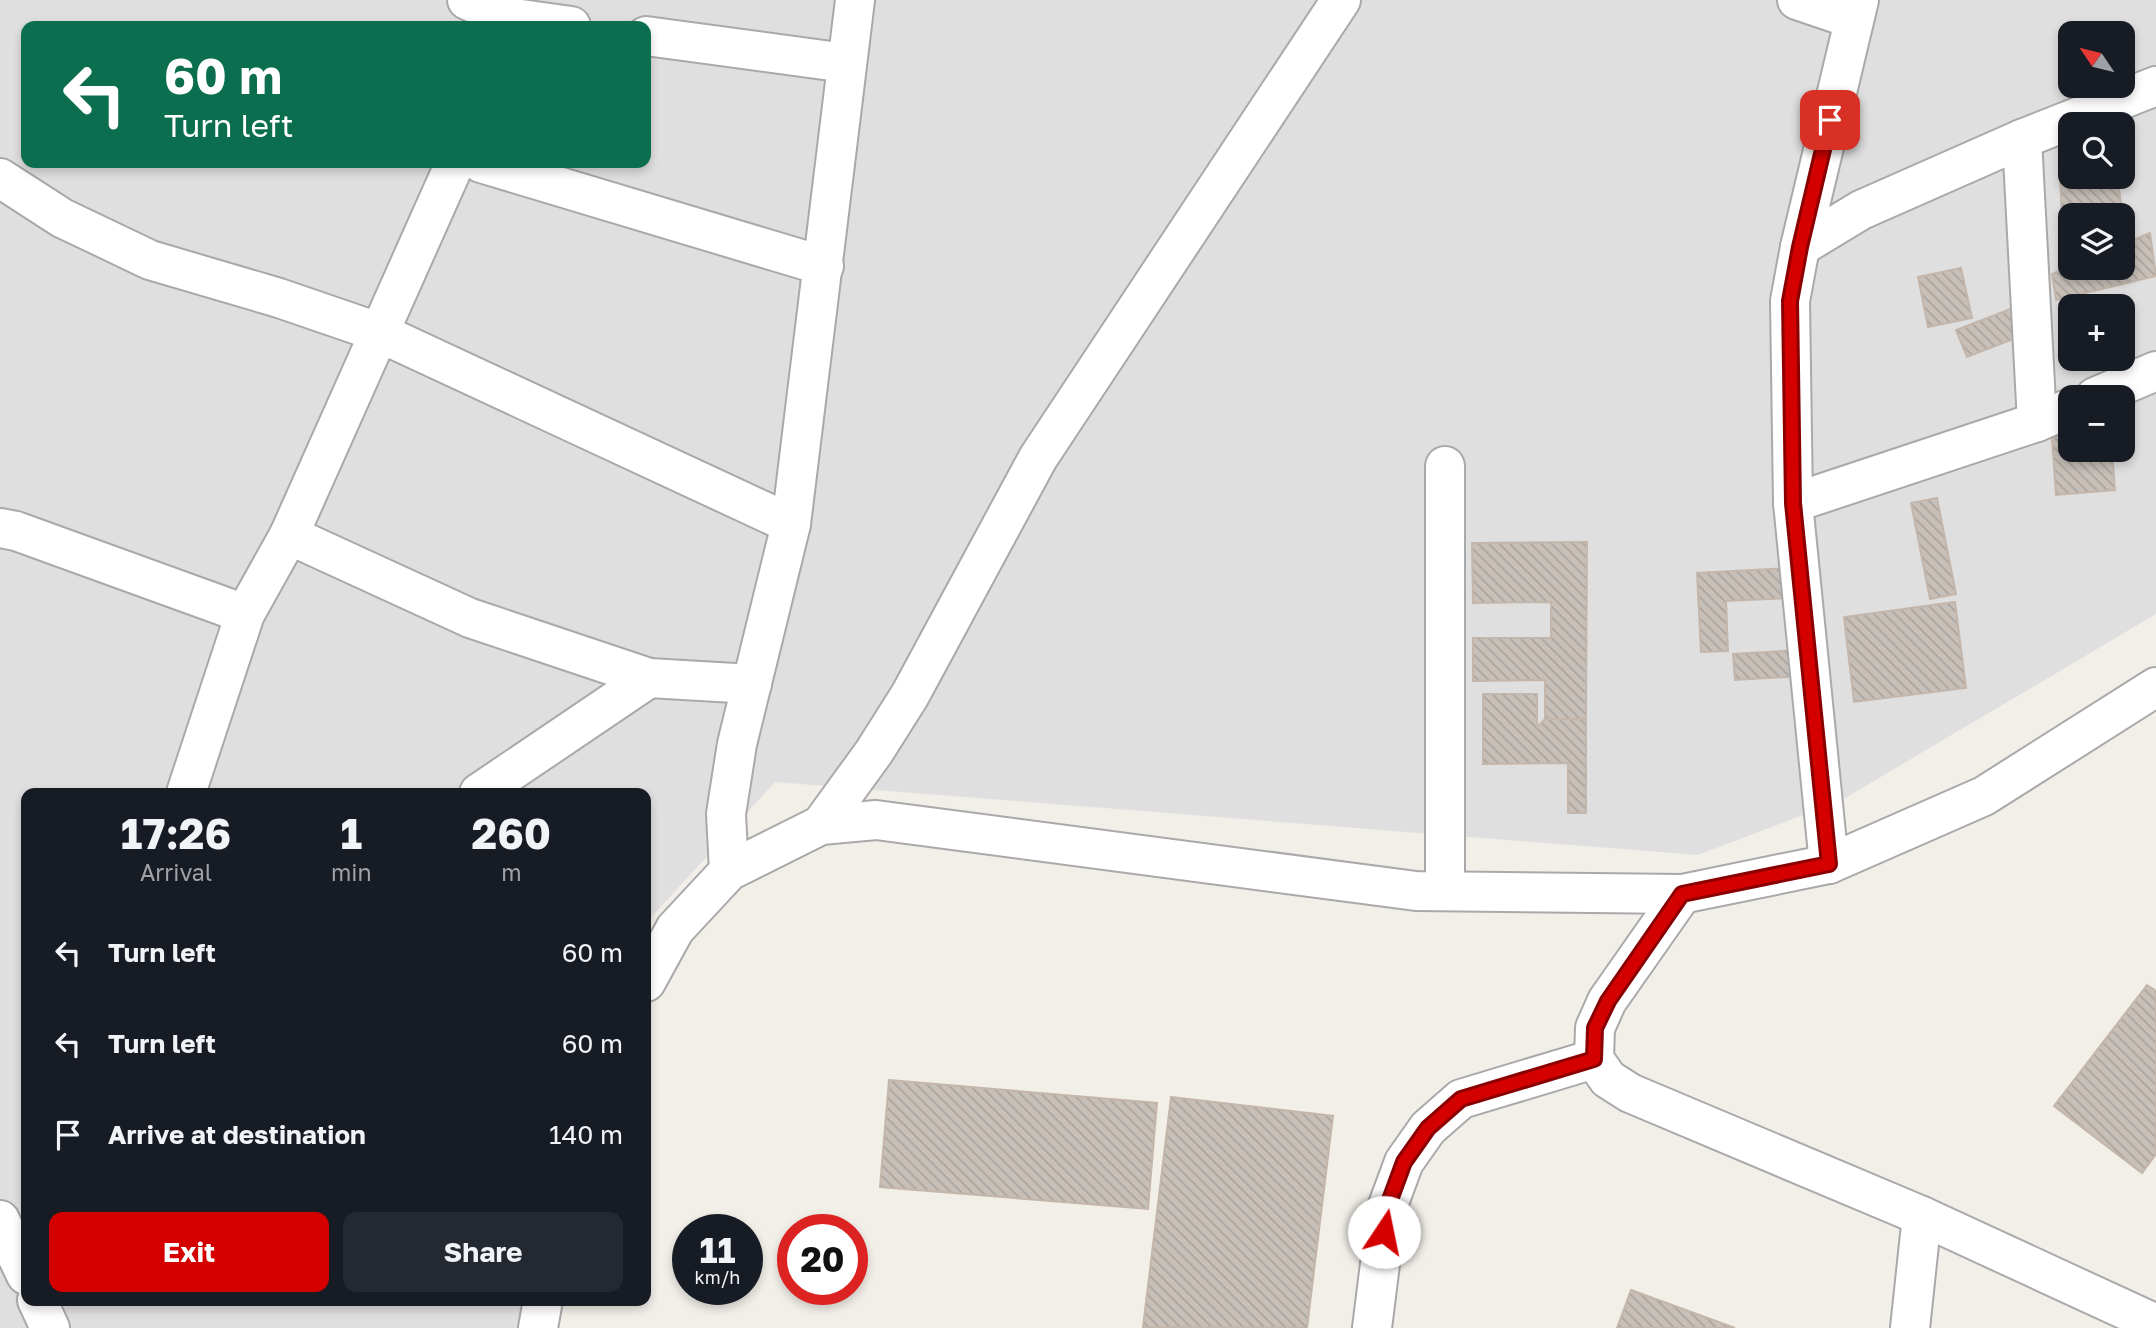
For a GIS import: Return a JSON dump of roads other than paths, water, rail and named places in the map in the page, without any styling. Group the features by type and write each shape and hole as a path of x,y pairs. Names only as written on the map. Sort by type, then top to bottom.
{"street":[{"path":"467,0 534,18"},
{"path":"729,871 726,814 737,744 791,524 855,0"},
{"path":"821,825 874,752 910,695 1038,458 1341,0"},
{"path":"1797,0 1856,10 1800,247 1790,301 1793,503 1829,864"},
{"path":"651,37 846,63"},
{"path":"1800,247 1861,210 2022,139 2156,86"},
{"path":"1793,503 2054,415 2022,139"},
{"path":"188,788 245,614 289,535 453,168"},
{"path":"498,168 824,266"},
{"path":"0,177 62,218 150,260 279,298 378,332 791,524"},
{"path":"2123,385 2156,371"},
{"path":"1445,466 1445,891"},
{"path":"0,528 16,531 245,614"},
{"path":"289,535 470,618 649,678 752,684"},
{"path":"486,788 649,678"},
{"path":"651,973 675,929 729,871 821,825 876,820 1416,891 1682,894 1829,864 1984,796 2156,687"},
{"path":"1682,894 1608,1001 1595,1028 1594,1059 1608,1079 1630,1093 1922,1216 2156,1324"},
{"path":"1372,1328 1387,1208 1404,1162 1428,1128 1461,1099 1594,1059"},
{"path":"1910,1328 1922,1216"},
{"path":"40,1306 50,1328"},
{"path":"538,1328 542,1306"}]}
